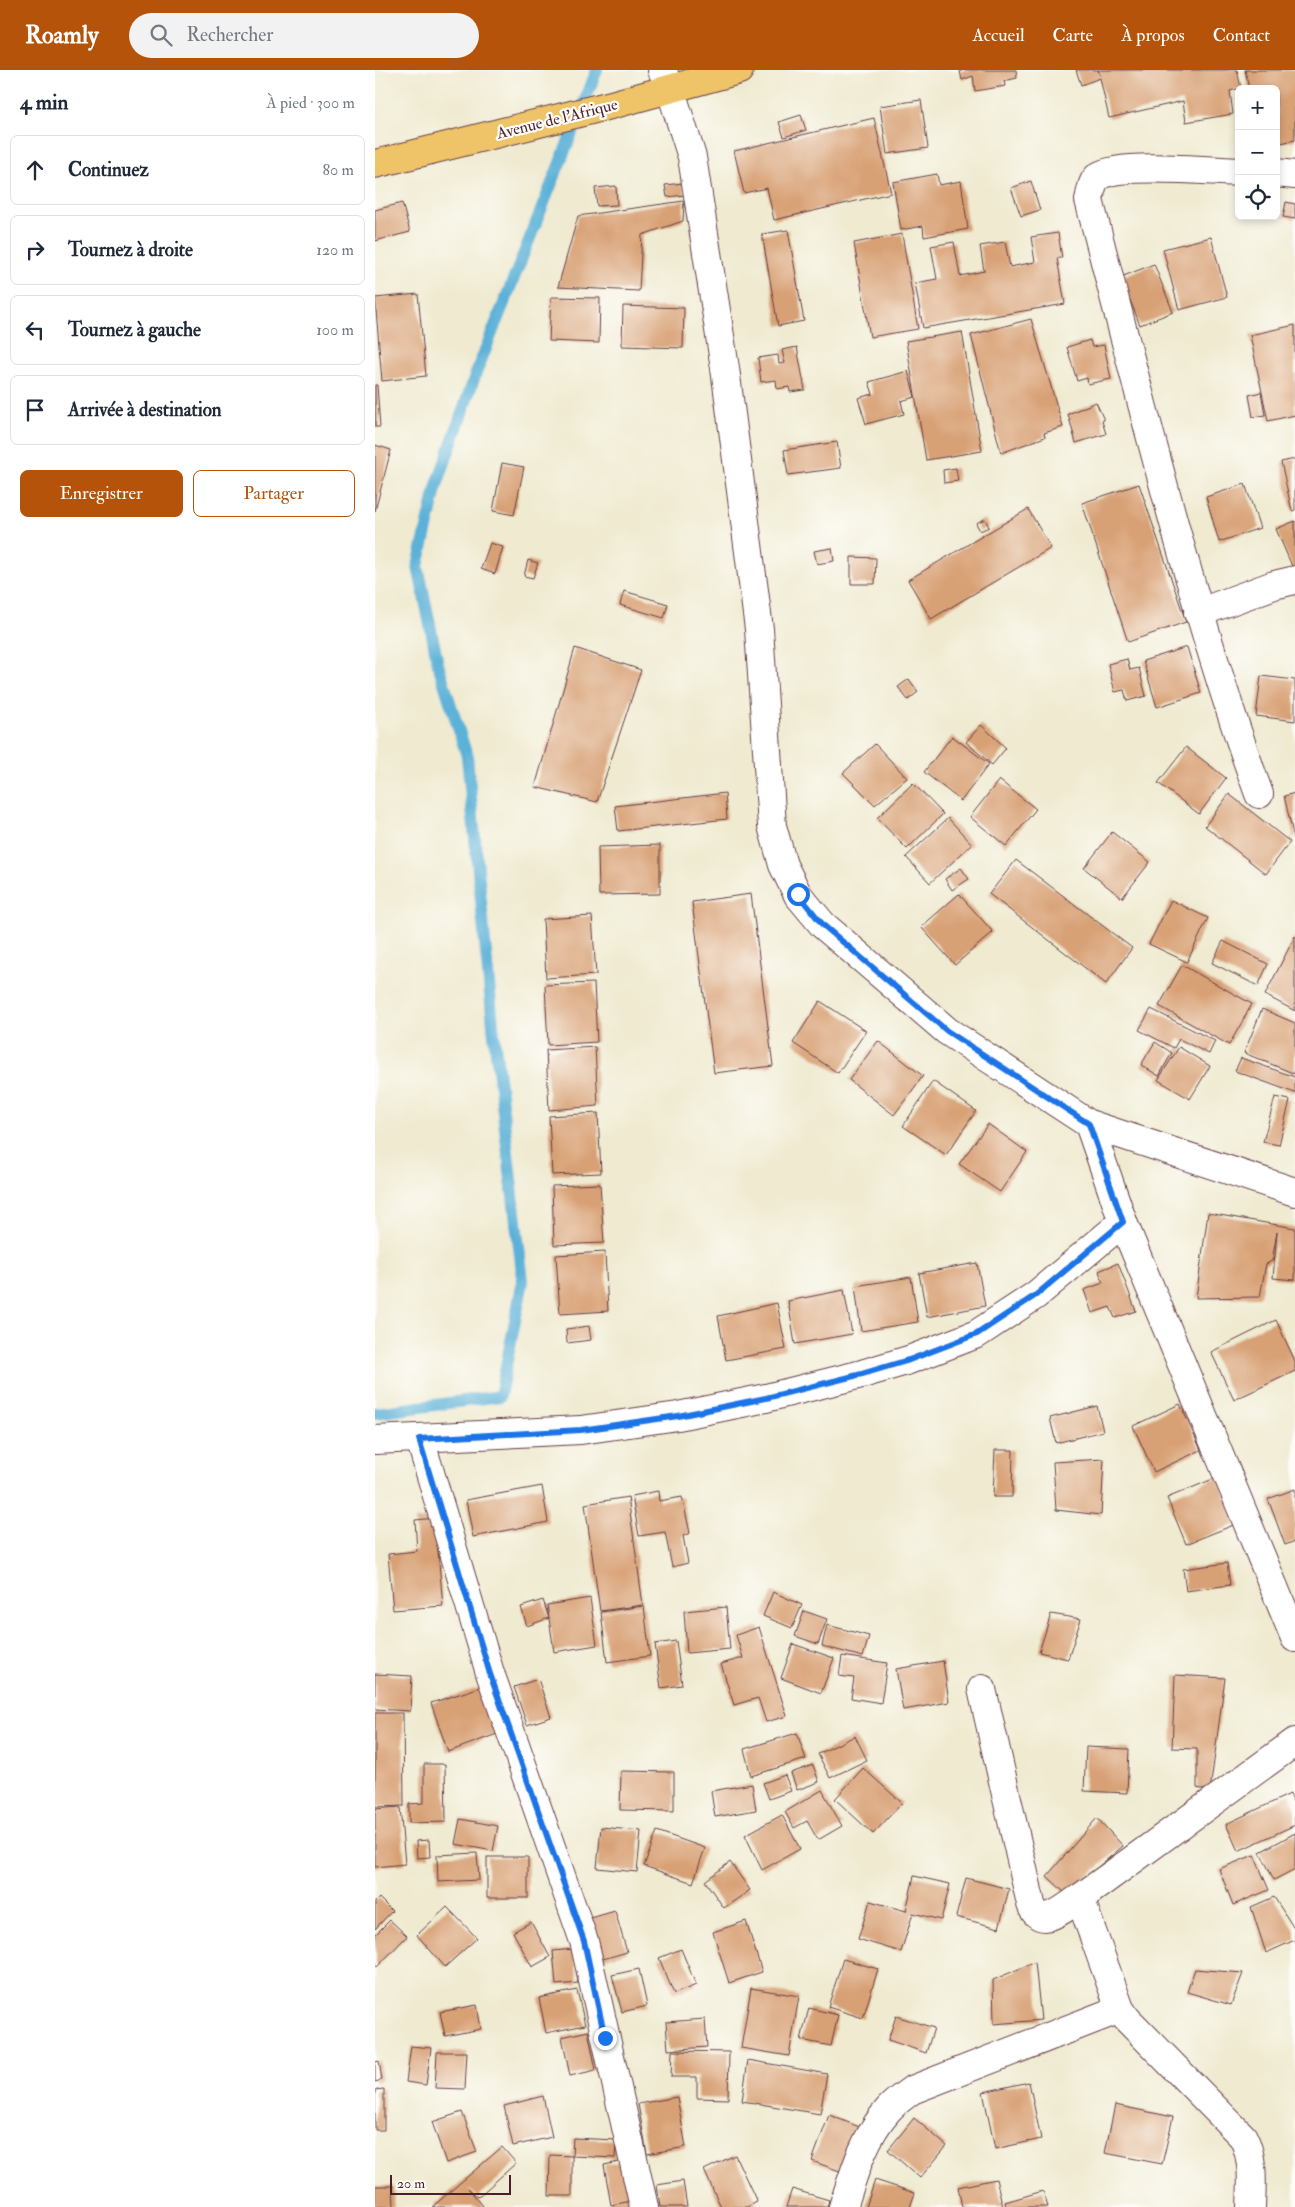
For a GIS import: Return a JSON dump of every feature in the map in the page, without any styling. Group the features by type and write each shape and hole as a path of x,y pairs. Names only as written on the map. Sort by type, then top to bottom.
{"main road":[{"name":"Avenue de l'Afrique","path":"375,164 611,105 666,79 739,70"}],"street":[{"path":"666,79 692,157 725,368 759,629 772,826 783,865 798,894 823,925 947,1031 1089,1124 1295,1192"},
{"path":"1235,172 1128,168 1109,171 1098,176 1091,187 1089,200 1198,613 1227,704 1259,794"},
{"path":"1280,174 1295,176"},
{"path":"1198,613 1274,585 1295,580"},
{"path":"1089,1124 1123,1222 1295,1638"},
{"path":"375,1440 581,1430 668,1418 766,1398 871,1371 977,1334 1036,1295 1123,1222"},
{"path":"419,1439 490,1674 584,1941 644,2207"},
{"path":"983,1689 1033,1912 1039,1917 1047,1918 1080,1898 1295,1742"},
{"path":"1080,1898 1121,2009 1134,2028 1243,2137 1248,2147 1251,2163 1251,2207"},
{"path":"843,2207 858,2162 871,2133 889,2109 912,2090 1121,2009"}],"building":[{"path":"1016,70 1017,78 1004,81 1005,86 975,91 973,76 962,80 960,71"},
{"path":"1076,70 1237,70 1240,85 1235,85 1235,90 1230,91 1233,114 1186,122 1183,101 1109,118 1100,78 1081,85"},
{"path":"1245,70 1295,70 1295,140 1280,143 1280,85 1248,85"},
{"path":"921,100 928,148 887,154 880,106"},
{"path":"801,115 806,130 784,137 779,122"},
{"path":"874,118 891,193 774,220 767,188 744,193 734,151"},
{"path":"937,174 939,185 961,181 968,229 924,237 923,226 901,230 893,182"},
{"path":"1031,181 1040,210 1021,216 1011,188"},
{"path":"683,183 685,195 667,197 665,185"},
{"path":"616,186 617,205 597,206 595,188"},
{"path":"684,201 683,221 642,235 639,291 558,287 578,216"},
{"path":"1286,202 1295,204 1295,219 1283,217"},
{"path":"402,203 410,232 375,241 375,210"},
{"path":"788,230 804,321 778,326 762,234"},
{"path":"1058,233 1062,258 1057,258 1065,304 923,328 915,283 937,279 931,246 954,242 960,276 984,271 980,246 1005,242 1010,267 1035,262 1031,237"},
{"path":"902,234 918,329 870,337 854,243"},
{"path":"1211,237 1227,297 1179,310 1163,249"},
{"path":"1154,264 1173,312 1140,325 1121,277"},
{"path":"418,294 426,376 382,381 375,298"},
{"path":"551,297 600,298 599,343 549,341"},
{"path":"623,306 684,308 683,348 622,346"},
{"path":"1031,319 1063,427 1044,433 1045,437 1001,453 971,335"},
{"path":"1295,325 1295,415 1268,421 1250,335"},
{"path":"962,332 982,451 926,460 906,341"},
{"path":"1090,340 1092,347 1104,345 1111,379 1088,384 1087,378 1077,381 1067,347"},
{"path":"797,347 805,390 790,392 789,387 777,389 776,380 761,382 758,358 778,355 779,364 785,363 782,350"},
{"path":"908,371 915,397 901,401 904,414 866,424 858,398 873,394 869,382"},
{"path":"375,385 377,385 380,427 375,427"},
{"path":"1261,392 1265,415 1253,417 1249,395"},
{"path":"1096,402 1104,420 1102,421 1106,434 1076,443 1068,414"},
{"path":"837,442 841,468 788,475 784,450"},
{"path":"375,445 391,450 375,511"},
{"path":"1295,459 1295,510 1292,511 1281,462"},
{"path":"502,463 524,467 514,515 493,511"},
{"path":"956,468 958,481 944,483 943,470"},
{"path":"1139,484 1186,622 1128,642 1082,503"},
{"path":"1245,484 1260,528 1219,542 1206,497"},
{"path":"1028,509 1051,548 931,619 908,580"},
{"path":"985,519 989,527 980,531 976,523"},
{"path":"1295,521 1295,573 1276,529"},
{"path":"490,543 503,547 495,574 481,569"},
{"path":"832,548 834,561 817,564 814,551"},
{"path":"851,557 876,558 875,584 851,584"},
{"path":"528,560 538,563 533,578 524,576"},
{"path":"624,591 668,604 664,618 620,605"},
{"path":"1187,647 1201,693 1157,707 1143,661"},
{"path":"575,648 641,670 597,802 535,787"},
{"path":"1127,659 1130,670 1139,668 1146,696 1127,701 1124,690 1115,692 1108,664"},
{"path":"1261,676 1295,680 1295,721 1256,716"},
{"path":"909,679 918,692 908,700 898,687"},
{"path":"981,725 1006,748 992,765 966,742"},
{"path":"952,736 989,764 961,801 924,772"},
{"path":"875,744 907,778 875,805 843,773"},
{"path":"1186,747 1226,778 1199,814 1158,783"},
{"path":"999,780 1036,809 1006,846 970,817"},
{"path":"913,783 943,814 907,849 877,818"},
{"path":"725,793 727,819 618,831 615,806"},
{"path":"1295,793 1295,838 1294,838 1284,796"},
{"path":"1229,794 1290,842 1266,874 1205,826"},
{"path":"948,818 972,844 930,883 906,857"},
{"path":"1112,832 1150,862 1122,898 1084,868"},
{"path":"660,845 660,894 599,895 598,847"},
{"path":"1016,860 1132,948 1106,984 989,894"},
{"path":"961,868 969,879 952,890 945,879"},
{"path":"751,894 773,1066 714,1073 692,902"},
{"path":"959,894 993,932 955,965 921,927"},
{"path":"1171,900 1208,918 1187,962 1149,944"},
{"path":"592,916 596,975 546,978 543,919"},
{"path":"1295,936 1295,1011 1265,995"},
{"path":"1223,941 1268,964 1258,986 1212,963"},
{"path":"1182,965 1252,1004 1229,1045 1159,1006"},
{"path":"594,983 597,1042 548,1045 545,985"},
{"path":"820,1001 866,1031 838,1073 793,1043"},
{"path":"1151,1009 1215,1041 1209,1054 1179,1039 1174,1048 1139,1030"},
{"path":"1262,1009 1295,1023 1295,1074 1244,1053"},
{"path":"878,1041 923,1076 894,1115 849,1080"},
{"path":"1155,1042 1172,1053 1159,1076 1141,1065"},
{"path":"595,1047 598,1106 549,1110 546,1050"},
{"path":"1179,1047 1210,1066 1190,1099 1158,1080"},
{"path":"1241,1058 1295,1077 1295,1093 1235,1071"},
{"path":"933,1081 976,1111 946,1155 903,1126"},
{"path":"1275,1097 1290,1100 1279,1145 1263,1142"},
{"path":"598,1113 601,1173 552,1175 549,1116"},
{"path":"988,1124 1027,1152 1000,1192 959,1164"},
{"path":"600,1184 604,1243 554,1245 552,1186"},
{"path":"1208,1213 1295,1228 1295,1280 1273,1278 1277,1232 1272,1261 1266,1264 1260,1297 1196,1298"},
{"path":"605,1252 608,1311 560,1314 556,1255"},
{"path":"977,1263 985,1306 927,1317 919,1273"},
{"path":"1118,1263 1136,1311 1115,1318 1110,1307 1092,1313 1084,1290 1103,1283 1099,1271"},
{"path":"911,1277 918,1322 861,1331 855,1286"},
{"path":"844,1290 852,1334 795,1344 788,1301"},
{"path":"777,1303 786,1349 726,1360 718,1316"},
{"path":"1276,1320 1295,1361 1295,1371 1234,1400 1211,1352"},
{"path":"589,1326 591,1340 567,1343 566,1329"},
{"path":"1180,1404 1201,1450 1154,1472 1133,1426"},
{"path":"1097,1406 1103,1431 1056,1443 1050,1418"},
{"path":"995,1450 1013,1450 1012,1497 993,1497"},
{"path":"1104,1459 1101,1515 1056,1510 1053,1462"},
{"path":"1218,1477 1236,1524 1186,1544 1167,1498"},
{"path":"542,1486 548,1522 473,1537 466,1500"},
{"path":"1295,1489 1295,1541 1285,1545 1268,1499"},
{"path":"658,1491 659,1501 682,1497 690,1533 683,1536 688,1563 672,1567 665,1532 639,1536 632,1496"},
{"path":"628,1497 643,1605 600,1611 585,1504"},
{"path":"435,1518 443,1606 393,1610 388,1554 417,1551 415,1520"},
{"path":"1227,1563 1230,1585 1186,1591 1183,1569"},
{"path":"773,1592 802,1605 792,1628 763,1616"},
{"path":"590,1598 597,1645 554,1652 547,1605"},
{"path":"543,1600 549,1618 527,1626 521,1607"},
{"path":"644,1606 650,1656 607,1662 601,1612"},
{"path":"726,1607 730,1649 687,1653 684,1611"},
{"path":"804,1611 827,1619 818,1644 795,1636"},
{"path":"1051,1614 1081,1619 1068,1659 1039,1652"},
{"path":"827,1625 869,1636 863,1657 822,1646"},
{"path":"759,1627 787,1716 766,1722 758,1698 734,1705 721,1664 743,1658 736,1635"},
{"path":"676,1641 682,1685 661,1688 655,1644"},
{"path":"793,1644 834,1658 821,1693 781,1678"},
{"path":"842,1656 887,1663 881,1703 851,1698 854,1678 839,1676"},
{"path":"943,1661 949,1702 903,1710 896,1669"},
{"path":"375,1674 412,1676 410,1711 375,1709"},
{"path":"1175,1675 1225,1678 1210,1791 1197,1788 1197,1749 1172,1748"},
{"path":"538,1679 551,1717 527,1725 514,1687"},
{"path":"481,1687 497,1734 448,1752 431,1703"},
{"path":"375,1713 403,1713 404,1806 375,1807"},
{"path":"797,1733 806,1759 751,1776 744,1749"},
{"path":"855,1736 867,1760 830,1778 818,1754"},
{"path":"1086,1747 1129,1749 1127,1793 1084,1791"},
{"path":"424,1764 445,1764 446,1822 409,1823 409,1804 424,1803"},
{"path":"813,1765 819,1782 797,1790 791,1773"},
{"path":"863,1768 902,1803 873,1834 835,1799"},
{"path":"621,1771 674,1772 674,1811 620,1810"},
{"path":"785,1775 791,1791 769,1799 763,1783"},
{"path":"752,1784 756,1810 715,1817 711,1791"},
{"path":"822,1790 842,1826 818,1840 807,1821 794,1828 785,1812"},
{"path":"1290,1794 1295,1806 1295,1825 1238,1851 1226,1824"},
{"path":"400,1807 405,1864 375,1867 375,1809"},
{"path":"782,1815 800,1849 762,1870 745,1835"},
{"path":"1097,1818 1123,1846 1066,1894 1047,1876"},
{"path":"460,1819 498,1826 493,1851 455,1844"},
{"path":"601,1827 641,1831 637,1872 597,1868"},
{"path":"657,1831 705,1848 693,1883 644,1866"},
{"path":"1295,1833 1295,1869 1274,1880 1260,1852"},
{"path":"429,1840 430,1857 417,1858 416,1841"},
{"path":"477,1853 479,1880 438,1882 437,1855"},
{"path":"1254,1855 1269,1890 1233,1905 1219,1869"},
{"path":"487,1857 528,1857 528,1898 487,1898"},
{"path":"730,1862 750,1890 724,1908 705,1881"},
{"path":"914,1876 950,1884 941,1920 913,1913 901,1952 858,1939 870,1901 906,1911"},
{"path":"966,1878 1009,1889 999,1928 956,1917"},
{"path":"1274,1897 1295,1930 1295,1940 1266,1953 1251,1907"},
{"path":"379,1898 392,1911 375,1929 375,1902"},
{"path":"447,1907 477,1938 445,1967 417,1935"},
{"path":"615,1911 627,1952 603,1959 591,1918"},
{"path":"390,1920 407,1936 377,1967 375,1964 375,1935"},
{"path":"746,1921 762,1972 729,1983 713,1932"},
{"path":"531,1922 550,1957 532,1967 513,1932"},
{"path":"574,1949 578,1983 556,1985 553,1951"},
{"path":"681,1949 696,1985 674,1994 659,1958"},
{"path":"843,1959 878,1969 863,2018 828,2007"},
{"path":"1035,1962 1041,2020 994,2024 993,1980"},
{"path":"639,1969 647,2006 622,2012 612,1975"},
{"path":"1195,1969 1243,1973 1231,2005 1187,1992"},
{"path":"751,1988 799,1996 789,2056 741,2048"},
{"path":"577,1990 585,2025 546,2033 539,1998"},
{"path":"477,2005 481,2029 445,2036 440,2012"},
{"path":"809,2008 838,2015 831,2046 801,2040"},
{"path":"896,2016 934,2028 926,2053 888,2040"},
{"path":"705,2019 707,2047 668,2050 666,2022"},
{"path":"588,2031 596,2070 570,2076 562,2037"},
{"path":"411,2046 431,2048 426,2085 406,2082"},
{"path":"672,2051 729,2052 728,2099 697,2098 697,2077 671,2077"},
{"path":"437,2052 467,2052 465,2089 435,2088"},
{"path":"748,2060 827,2074 820,2114 742,2101"},
{"path":"379,2061 382,2080 375,2082 375,2062"},
{"path":"1029,2082 1041,2139 995,2149 983,2092"},
{"path":"384,2089 384,2130 375,2130 375,2090"},
{"path":"543,2096 552,2137 513,2146 504,2106"},
{"path":"677,2097 686,2147 647,2154 638,2104"},
{"path":"1115,2105 1173,2117 1162,2164 1105,2153"},
{"path":"462,2112 477,2152 446,2163 432,2122"},
{"path":"829,2115 862,2128 845,2173 812,2161"},
{"path":"914,2118 947,2146 920,2178 888,2150"},
{"path":"573,2138 616,2140 615,2158 572,2156"},
{"path":"502,2147 516,2163 478,2197 468,2188 484,2207 432,2207"},
{"path":"550,2155 572,2156 572,2196 549,2196"},
{"path":"735,2155 757,2202 747,2207 721,2207 704,2170"},
{"path":"629,2160 637,2200 611,2205 604,2165"},
{"path":"996,2179 1003,2207 962,2207 958,2187"},
{"path":"875,2180 915,2193 910,2207 866,2207"},
{"path":"683,2181 687,2207 660,2207 657,2185"},
{"path":"375,2186 393,2186 394,2207 375,2207"},
{"path":"792,2189 829,2200 827,2207 786,2207"},
{"path":"1043,2191 1048,2207 1006,2207 1005,2202"}],"waterway":[{"path":"376,1413 500,1396 523,1281 494,1035 467,756 438,664 418,566 437,485 476,373 597,70"}],"route":[{"path":"605,2038 584,1941 490,1674 419,1439 581,1430 678,1416 766,1398 909,1360 977,1334 1036,1295 1123,1222 1089,1124 947,1031 823,925 798,894"}]}
